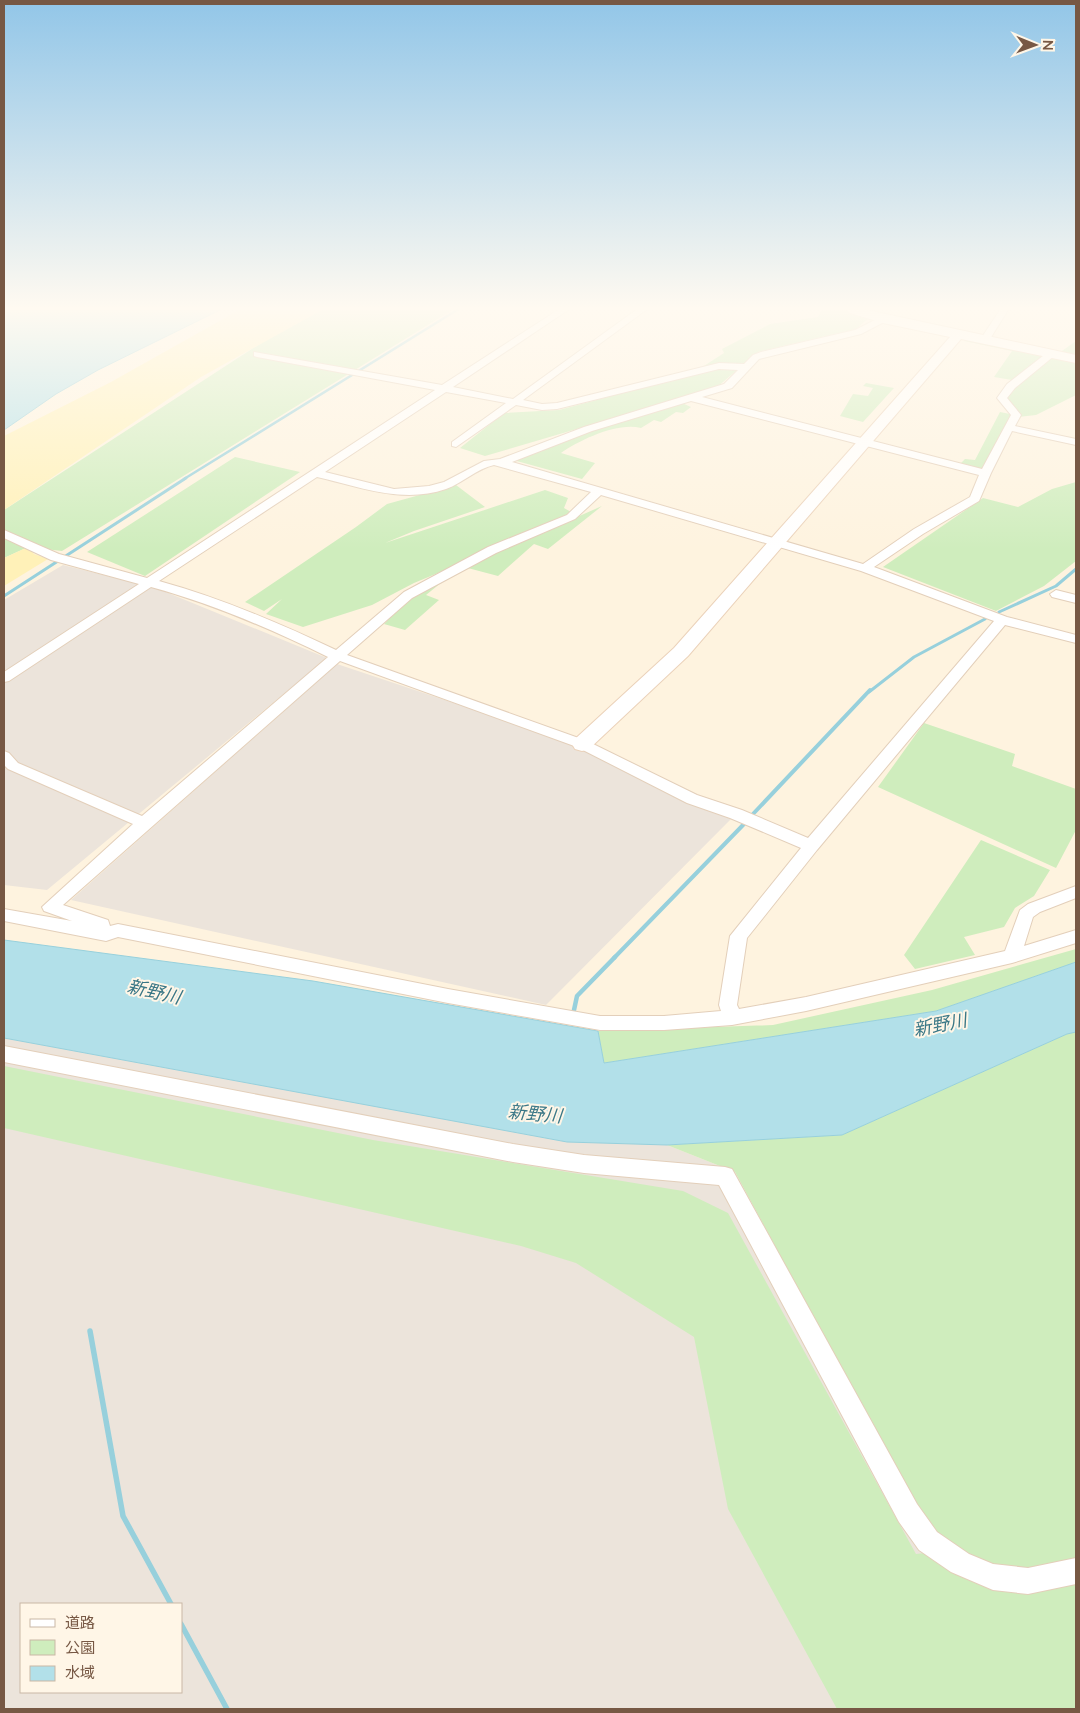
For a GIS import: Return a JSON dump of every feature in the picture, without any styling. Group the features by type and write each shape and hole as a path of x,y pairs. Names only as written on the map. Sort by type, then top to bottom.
{"street":[{"path":"4,678 440,390"},
{"path":"453,390 542,406 557,406 622,390"},
{"path":"456,444 529,390"},
{"path":"501,462 588,429 717,390"},
{"path":"582,744 682,652 910,390"},
{"path":"865,568 920,533 930,522 975,499 985,473 1011,428 1016,415 1002,398 1008,390"},
{"path":"693,398 985,473"},
{"path":"1011,428 1076,442"},
{"path":"315,473 394,492 408,492 446,485 492,461 501,462 865,568 1002,620 1076,639"},
{"path":"599,490 578,511 565,520 492,550 408,595 144,822 50,907 118,930 584,1021 664,1023 732,1018 806,1004 1012,956 1076,937"},
{"path":"4,534 55,556 184,592 271,624 338,656 582,744 692,799 736,814 811,846"},
{"path":"1056,594 1076,599"},
{"path":"732,1018 728,1005 739,936 811,846 1002,620"},
{"path":"4,756 12,766 144,822"},
{"path":"1012,956 1026,914 1034,908 1076,892"},
{"path":"4,915 106,934 118,930"},
{"path":"4,1054 513,1153 584,1164 726,1176 908,1513 928,1541 960,1563 993,1577 1028,1581 1076,1571"}],"shaded area":[{"path":"63,565 156,588 327,658 47,890 4,885 4,600"},
{"path":"337,664 598,751 736,814 546,1005 71,900"},
{"path":"4,1038 567,1142 667,1145 735,1172 928,1529 953,1550 888,1709 4,1709"}],"green space":[{"path":"189,390 323,390 62,551 28,547 4,558 4,510"},
{"path":"634,390 709,390 485,456 460,448 504,413 559,410"},
{"path":"872,390 892,390 863,422 840,416 853,394 868,396"},
{"path":"1010,390 1076,390 1076,395 1036,415 1018,417 1004,395"},
{"path":"682,403 691,407 683,413 676,412 661,422 654,420 641,428 621,428 599,433 561,453 595,463 582,479 513,460 604,427"},
{"path":"1000,412 1015,415 985,469 960,464 965,459 975,460"},
{"path":"235,457 300,472 145,576 87,552"},
{"path":"1076,482 1076,561 1044,586 996,611 883,567 983,498 1018,507 1052,489"},
{"path":"456,485 485,507 385,543 545,490 568,498 564,508 571,512 560,522 414,583 372,605 303,627 266,614 282,599 264,611 245,602 387,504"},
{"path":"602,506 548,549 534,544 498,576 464,567"},
{"path":"458,569 426,595 439,600 405,630 384,624 408,599"},
{"path":"924,723 1015,754 1012,766 1076,789 1076,830 1056,868 878,787"},
{"path":"981,840 1050,870 1034,896 1015,908 1004,927 964,937 975,955 915,969 904,955"},
{"path":"1076,949 1076,962 936,1011 604,1063 598,1031 773,1025 932,990"},
{"path":"1076,1032 1076,1709 837,1709 728,1509 694,1337 576,1263 521,1246 4,1128 4,1066 373,1140 683,1191 728,1213 916,1554 953,1550 928,1529 735,1172 667,1145 842,1135 1067,1034"}],"sand":[{"path":"95,390 182,390 4,510 4,436"},
{"path":"28,547 34,554 48,559 4,586 4,558"}],"water":[{"path":"4,390 63,390 56,394 4,430"},
{"name":"新野川","path":"4,940 313,981 598,1031 604,1063 936,1011 1076,962 1076,1032 1067,1034 842,1135 667,1145 567,1142 4,1038"}],"waterway":[{"path":"184,479 328,390"},
{"path":"4,596 186,478"},
{"path":"999,612 1056,586 1076,569"},
{"path":"869,692 914,657 985,619"},
{"path":"753,814 870,690"},
{"path":"614,958 744,824"},
{"path":"574,1010 577,996 615,957"},
{"path":"90,1331 123,1516 170,1603"},
{"path":"182,1626 227,1709"}]}
